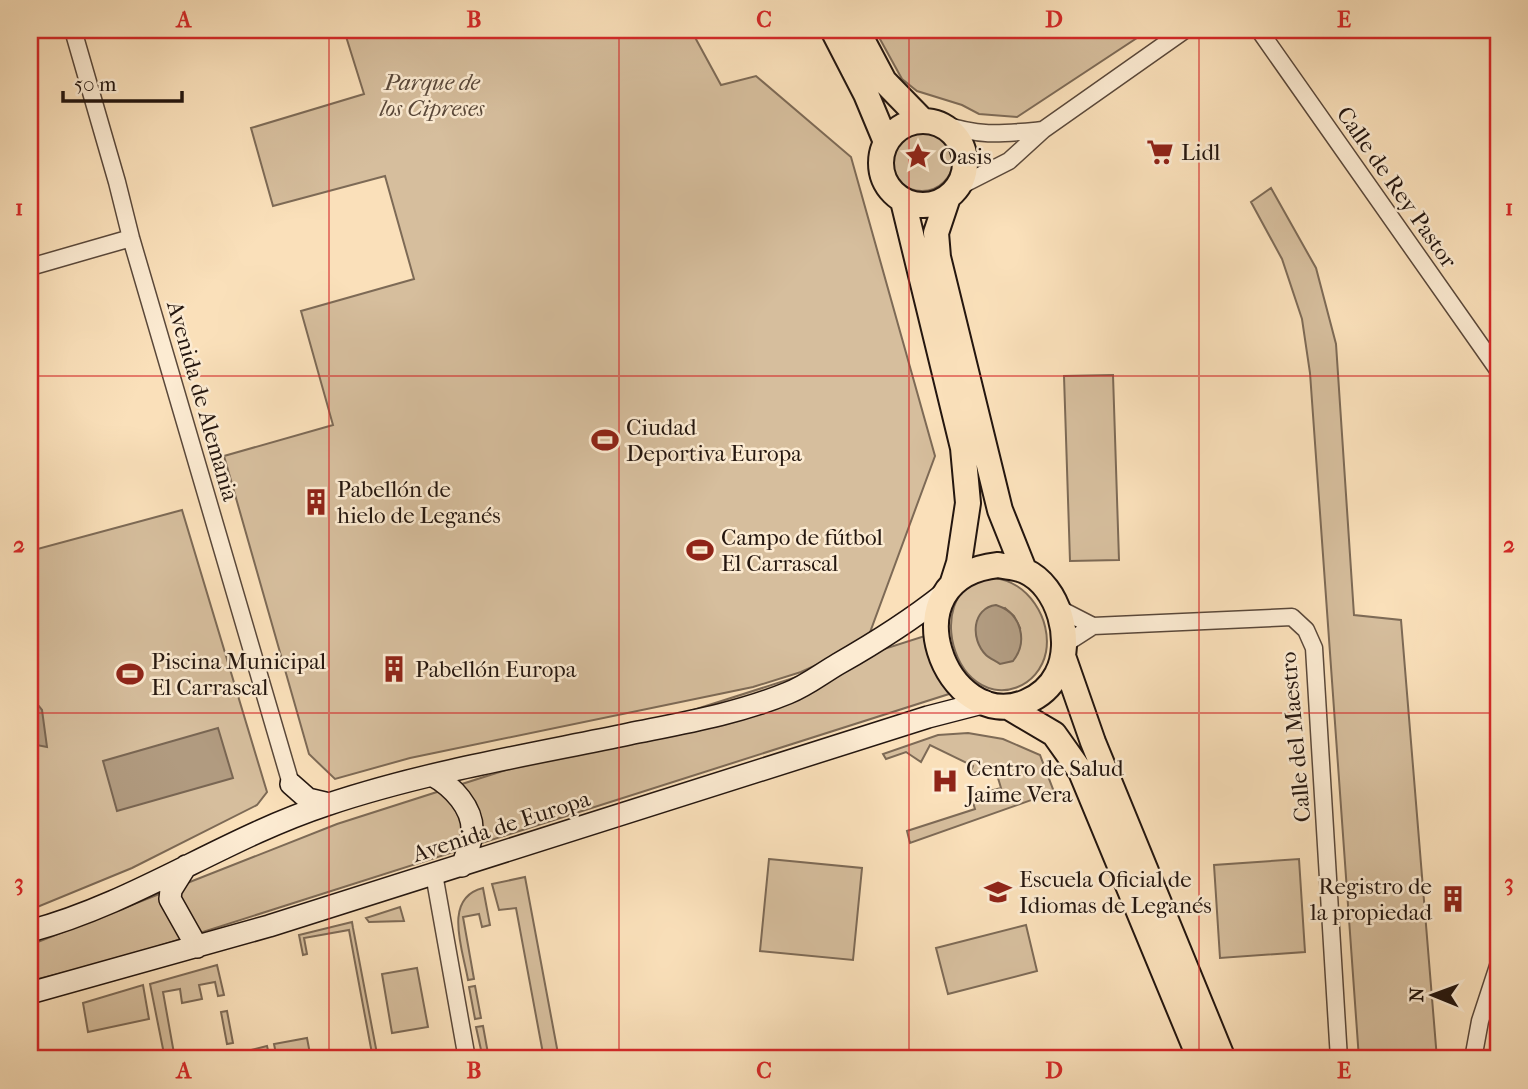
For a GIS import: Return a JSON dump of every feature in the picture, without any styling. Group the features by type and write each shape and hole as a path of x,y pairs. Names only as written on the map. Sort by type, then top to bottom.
{"highway":[{"path":"833,30 866,94 886,142"},
{"path":"857,30 884,81 930,122 951,131 961,143 965,157 964,173 936,233 938,257 1000,510 1024,570"},
{"path":"930,122 907,123 895,130 882,151 880,165 884,181 893,194 903,201 917,205 935,204 953,192"},
{"path":"903,201 963,448 968,503 959,563 935,618 936,640 956,683 986,702 1010,708 1054,734 1081,772 1200,1059"},
{"path":"948,590 973,571 998,565 1024,570 1047,591 1064,625 1064,652 1093,742 1223,1059"},
{"path":"1010,708 1030,700 1048,688 1064,652"}],"main road":[{"path":"30,931 114,902 276,823 329,804 432,775 693,722 780,696 803,686 872,646 914,619 948,590"},
{"name":"Avenida de Europa","path":"30,993 197,947 462,866 928,717 986,702"},
{"path":"432,775 446,783 457,794 471,820 471,839 462,866"},
{"path":"276,823 285,808 291,784 308,799 329,804"},
{"path":"187,865 171,890 170,899 197,947"}],"street":[{"name":"Avenida de Alemania","path":"73,30 291,784"},
{"path":"953,192 1009,161 1043,130 1185,30"},
{"name":"Calle de Rey Pastor","path":"1259,30 1498,370"},
{"path":"930,122 968,133 1003,134 1043,130"},
{"path":"30,267 131,237"},
{"name":"Calle del Maestro","path":"1056,607 1093,625 1292,617 1306,631 1314,648 1339,1059"},
{"path":"1064,652 1093,625"},
{"path":"434,874 467,1059"},
{"path":"1472,1059 1480,1021 1498,966"}],"green space":[{"name":"Ciudad Deportiva Europa","path":"344,30 691,30 721,85 756,76 851,157 935,456 869,635 801,672 753,687 410,758 335,779 309,754 224,456 333,425 301,311 414,279 385,176 273,206 251,128 364,94"},
{"path":"875,30 1149,30 1017,117 979,114 962,105 917,91 902,79"},
{"path":"922,129 944,138 953,160 944,182 922,191 900,182 891,160 900,138"},
{"path":"1271,188 1316,268 1336,344 1354,615 1401,620 1437,1059 1359,1059 1310,373 1302,319 1282,259 1251,202"},
{"path":"1113,375 1119,560 1070,561 1064,376"},
{"name":"Piscina Municipal El Carrascal","path":"182,510 267,792 257,805 132,868 30,910 30,551"},
{"path":"993,578 1017,586 1027,594 1041,615 1047,639 1042,664 1035,674 1016,688 1005,690 983,685 972,678 958,658 951,632 951,619 959,595 968,586","holes":["1005,608 1014,616 1020,628 978,642 977,621"]},
{"path":"931,634 949,694 115,960 30,981 30,945 337,824"},
{"path":"968,733 1003,739 1040,755 1054,792 910,843 907,831 975,809 971,796 1001,788 995,768 970,774 973,766 930,745 921,762 906,752 886,759 883,754 938,735"},
{"path":"769,859 862,868 853,960 760,951"},
{"path":"1299,859 1305,952 1220,958 1214,865"},
{"path":"525,877 559,1059 544,1059 516,908 499,910 492,884"},
{"path":"483,888 490,925 482,927 479,914 463,917 474,979 468,980 458,926 459,914 463,902 470,894"},
{"path":"400,907 404,921 369,922 366,918"},
{"path":"352,922 378,1059 373,1059 349,930 304,938 307,954 303,955 299,935"},
{"path":"1026,925 1037,971 948,994 936,948"},
{"path":"217,965 224,995 218,996 215,982 199,985 202,999 182,1003 180,989 163,992 175,1059 165,1059 150,984"},
{"path":"417,968 428,1027 392,1033 382,974"},
{"path":"143,985 149,1019 88,1032 83,1003"},
{"path":"475,986 481,1018 475,1019 469,987"},
{"path":"227,1011 233,1043 227,1044 221,1012"},
{"path":"483,1026 489,1059 483,1059 476,1027"},
{"path":"307,1038 311,1059 277,1059 274,1044"},
{"path":"267,1046 270,1059 244,1059 243,1052"}],"shaded area":[{"path":"996,605 1012,614 1017,621 1021,637 1018,653 1013,661 1000,664 986,655 977,641 976,633 978,618 982,612"},
{"path":"30,695 42,710 47,747 31,744 30,741"},
{"path":"218,728 233,778 117,811 103,761"}],"place":[{"name":"Lidl","path":"1160,152"},
{"name":"Oasis","path":"918,156"},
{"name":"Ciudad Deportiva Europa","path":"605,440"},
{"name":"Pabellón de hielo de Leganés","path":"316,502"},
{"name":"Campo de fútbol El Carrascal","path":"700,550"},
{"name":"Pabellón Europa","path":"394,669"},
{"name":"Piscina Municipal El Carrascal","path":"130,674"},
{"name":"Centro de Salud Jaime Vera","path":"945,781"},
{"name":"Escuela Oficial de Idiomas de Leganés","path":"998,892"},
{"name":"Registro de la propiedad","path":"1453,899"}],"park label":[{"name":"Parque de los Cipreses","path":"432,95"}]}
